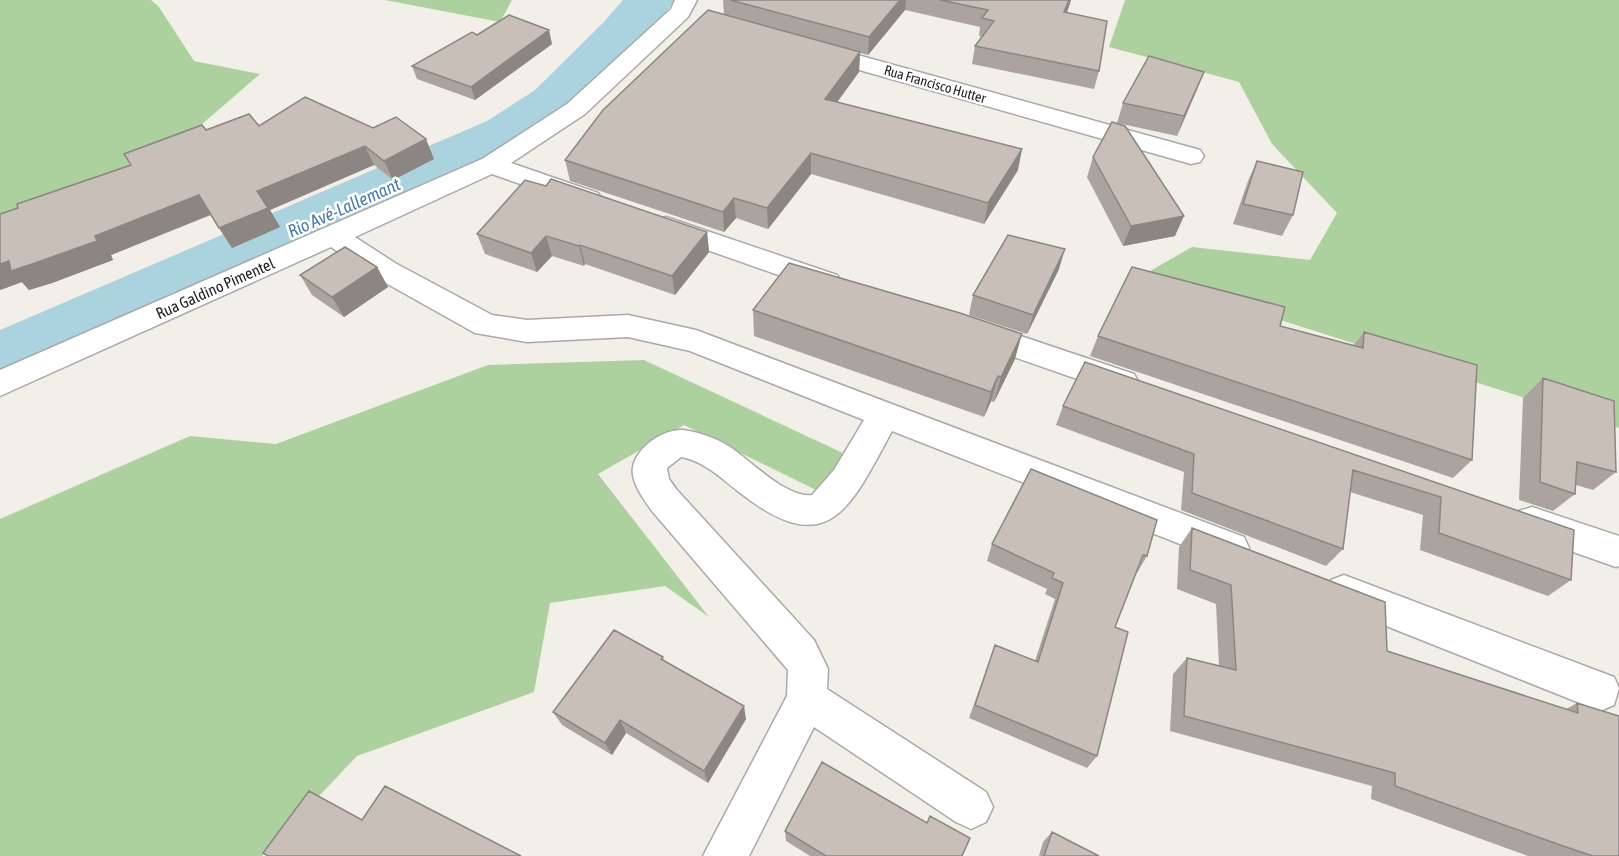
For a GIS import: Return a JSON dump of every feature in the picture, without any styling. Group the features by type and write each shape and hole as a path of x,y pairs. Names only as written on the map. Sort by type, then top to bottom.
{"street":[{"name":"Rua Galdino Pimentel","path":"0,384 491,165 576,109 690,10"},
{"name":"Rua Francisco Hutter","path":"794,44 1191,156"},
{"path":"491,165 851,290"},
{"path":"333,235 385,270 486,325 527,331 628,326 696,341 1265,561"},
{"path":"951,324 1151,392"},
{"path":"725,856 807,699 808,669 800,653 669,507 650,476 650,466 659,453 677,443 697,446 712,452 780,503 798,510 817,510 833,500 885,413"},
{"path":"1507,513 1616,551"},
{"path":"1321,583 1600,691"},
{"path":"807,699 971,807"}],"green space":[{"path":"0,0 151,0 159,7 194,61 260,74 194,131 118,172 0,228"},
{"path":"385,0 512,0 500,22"},
{"path":"1125,0 1619,0 1619,428 1271,317 1131,282 1192,247 1310,260 1337,213 1272,144 1239,82 1109,47"},
{"path":"644,360 845,454 816,490 684,425 598,474 709,617 665,586 550,603 534,692 357,756 262,856 0,856 0,519 190,436 276,444 488,365"}],"building":[{"path":"730,0 900,0 869,37"},
{"path":"940,0 1069,0 1064,12 1107,21 1099,71 975,46 994,21 982,18 988,10"},
{"path":"708,10 860,52 825,99 1022,149 988,203 811,153 767,208 734,198 723,212 565,160 603,110"},
{"path":"509,15 549,30 471,87 412,66 472,32 477,35"},
{"path":"1149,56 1204,72 1184,116 1123,103"},
{"path":"305,97 373,128 396,117 426,139 384,161 365,146 257,191 268,208 219,228 199,195 95,236 97,241 35,263 11,271 9,261 0,264 0,214 18,208 17,204 131,165 124,154 202,125 206,130 249,114 259,126"},
{"path":"1112,122 1125,126 1184,216 1131,226 1093,157"},
{"path":"1257,161 1303,172 1293,215 1243,204"},
{"path":"551,179 707,232 672,276 546,236 531,253 477,234 525,180 546,186"},
{"path":"1008,235 1065,249 1033,315 973,295"},
{"path":"345,247 377,267 332,297 300,275"},
{"path":"789,263 960,313 1022,334 991,392 753,310"},
{"path":"1132,267 1285,307 1280,326 1363,348 1364,332 1477,365 1472,460 1098,336"},
{"path":"1085,362 1574,530 1571,580 1439,533 1441,497 1353,470 1343,549 1192,493 1194,454 1063,406"},
{"path":"1543,378 1614,401 1616,472 1577,462 1575,494 1540,482"},
{"path":"1031,469 1157,520 1147,556 1143,555 1115,627 1128,632 1097,756 975,705 995,645 1038,662 1063,583 1052,578 1054,573 992,544"},
{"path":"1192,528 1385,602 1387,651 1578,713 1577,703 1619,716 1619,856 1593,856 1395,786 1395,773 1184,716 1187,658 1236,670 1231,585 1190,570"},
{"path":"614,630 744,706 704,771 620,720 605,743 553,712"},
{"path":"822,762 927,823 930,816 970,838 962,856 826,856 785,831"},
{"path":"385,786 521,856 268,856 263,853 309,791 362,820"},
{"path":"1052,832 1099,856 1044,856"}],"waterway":[{"name":"Rio Avé‐Lallemant","path":"0,361 508,134 555,102 622,34 650,0"}]}
